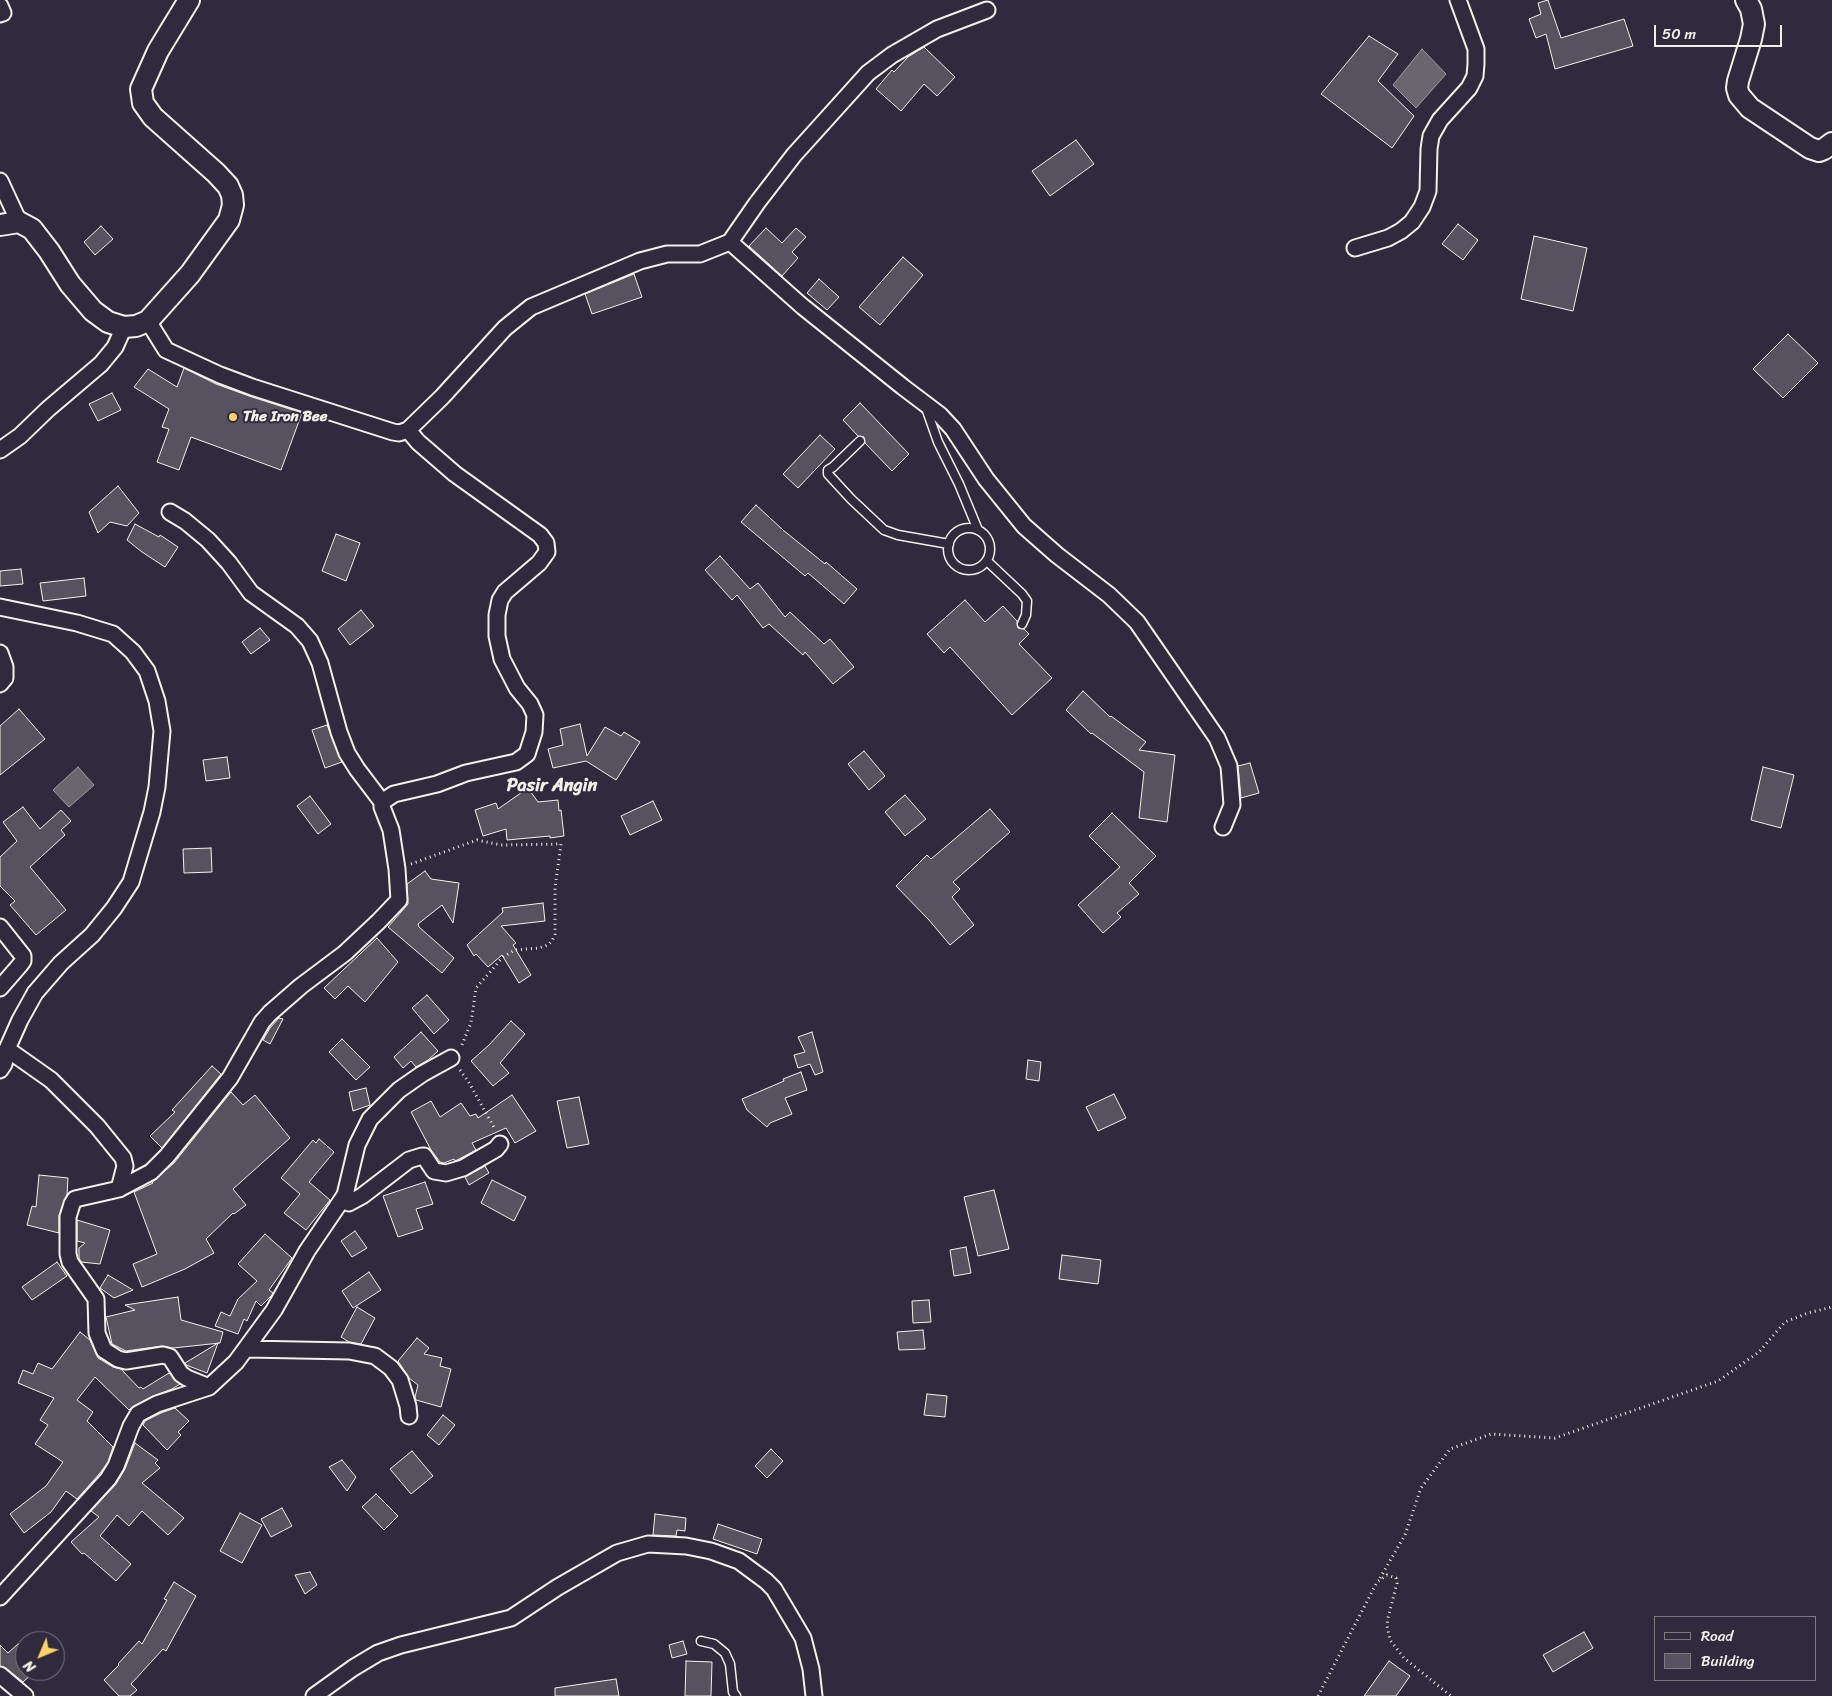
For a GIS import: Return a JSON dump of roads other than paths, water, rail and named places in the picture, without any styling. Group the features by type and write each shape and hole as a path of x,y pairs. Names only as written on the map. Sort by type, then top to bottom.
{"main road":[{"path":"9,224 32,229 70,284 93,311 108,322 124,327 136,326 148,321 190,274 229,220 233,205 232,195 223,180 162,127 143,102 141,89 158,50 188,0"},
{"path":"1746,0 1751,9 1754,24 1738,81 1739,95 1750,108 1810,148 1819,151 1824,150 1832,143"}],"street":[{"path":"1355,248 1388,238 1401,231 1412,222 1422,207 1428,191 1431,136 1440,120 1469,88 1475,76 1476,50 1458,0"},
{"path":"0,6 3,13 0,14"},
{"path":"148,321 166,350 220,375 393,432 399,433 408,430 442,397 504,328 531,307 640,261 667,254 700,254 730,242 794,155 868,73 937,29 987,10"},
{"path":"0,181 9,224"},
{"path":"730,242 802,306 940,415 953,429 986,479 1024,526 1051,550 1109,595 1137,622 1217,738 1229,766 1232,805 1223,827"},
{"path":"0,450 20,436 48,408 101,364 116,347 124,327"},
{"path":"382,802 394,794 437,784 466,773 516,762 527,754 534,732 535,715 530,704 517,688 502,659 497,636 497,615 504,592 539,563 545,556 548,547 540,535 455,474 418,442 408,430"},
{"path":"170,512 185,521 208,540 229,563 251,593 297,626 310,641 320,663 339,732 347,753 382,802 382,807 391,830 397,869 398,900 392,908 345,953 301,986 270,1013 262,1022 230,1078 168,1156 151,1172 119,1189 75,1199 72,1204 68,1218 68,1254 73,1269 96,1298 96,1326 100,1343 104,1350 118,1359 126,1361 163,1356 170,1357 181,1374 210,1387"},
{"path":"0,607 77,623 113,634 133,652 146,672 157,701 162,731 157,787 152,812 131,882 114,908 92,935 61,963 35,993 20,1020 3,1060 51,1080 97,1126 123,1158 125,1166 119,1189"},
{"path":"0,653 5,667 5,678 0,684"},
{"path":"0,927 23,956 23,961 0,988"},
{"path":"0,1597 108,1479 116,1466 131,1426 138,1414 157,1404 210,1387 247,1349 274,1310 317,1235 342,1200 348,1186 357,1144 370,1119 399,1090 450,1058"},
{"path":"342,1200 349,1203 362,1196 409,1160 422,1156 434,1171 446,1173 463,1168 496,1149 500,1144"},
{"path":"247,1349 350,1351 375,1356 391,1368 400,1380 409,1416"},
{"path":"314,1696 353,1668 378,1654 402,1645 511,1618 617,1553 648,1544 686,1546 711,1551 739,1561 766,1580 774,1589 803,1638 811,1669 814,1696"},
{"path":"0,1675 25,1696"}],"lane":[{"path":"925,404 938,442 959,484 978,530"},
{"path":"860,441 828,470 828,474 850,499 884,530 898,535 949,544"},
{"path":"971,528 978,530 984,534 990,547 987,561 975,569 961,568 951,558 949,544 957,532 971,528"},
{"path":"987,561 1022,594 1027,602 1026,615 1022,624"},
{"path":"701,1641 714,1644 725,1653 730,1664 733,1692 736,1696"}],"place":[{"name":"The Iron Bee","path":"233,417"}],"district":[{"name":"Pasir Angin","path":"552,786"}]}
